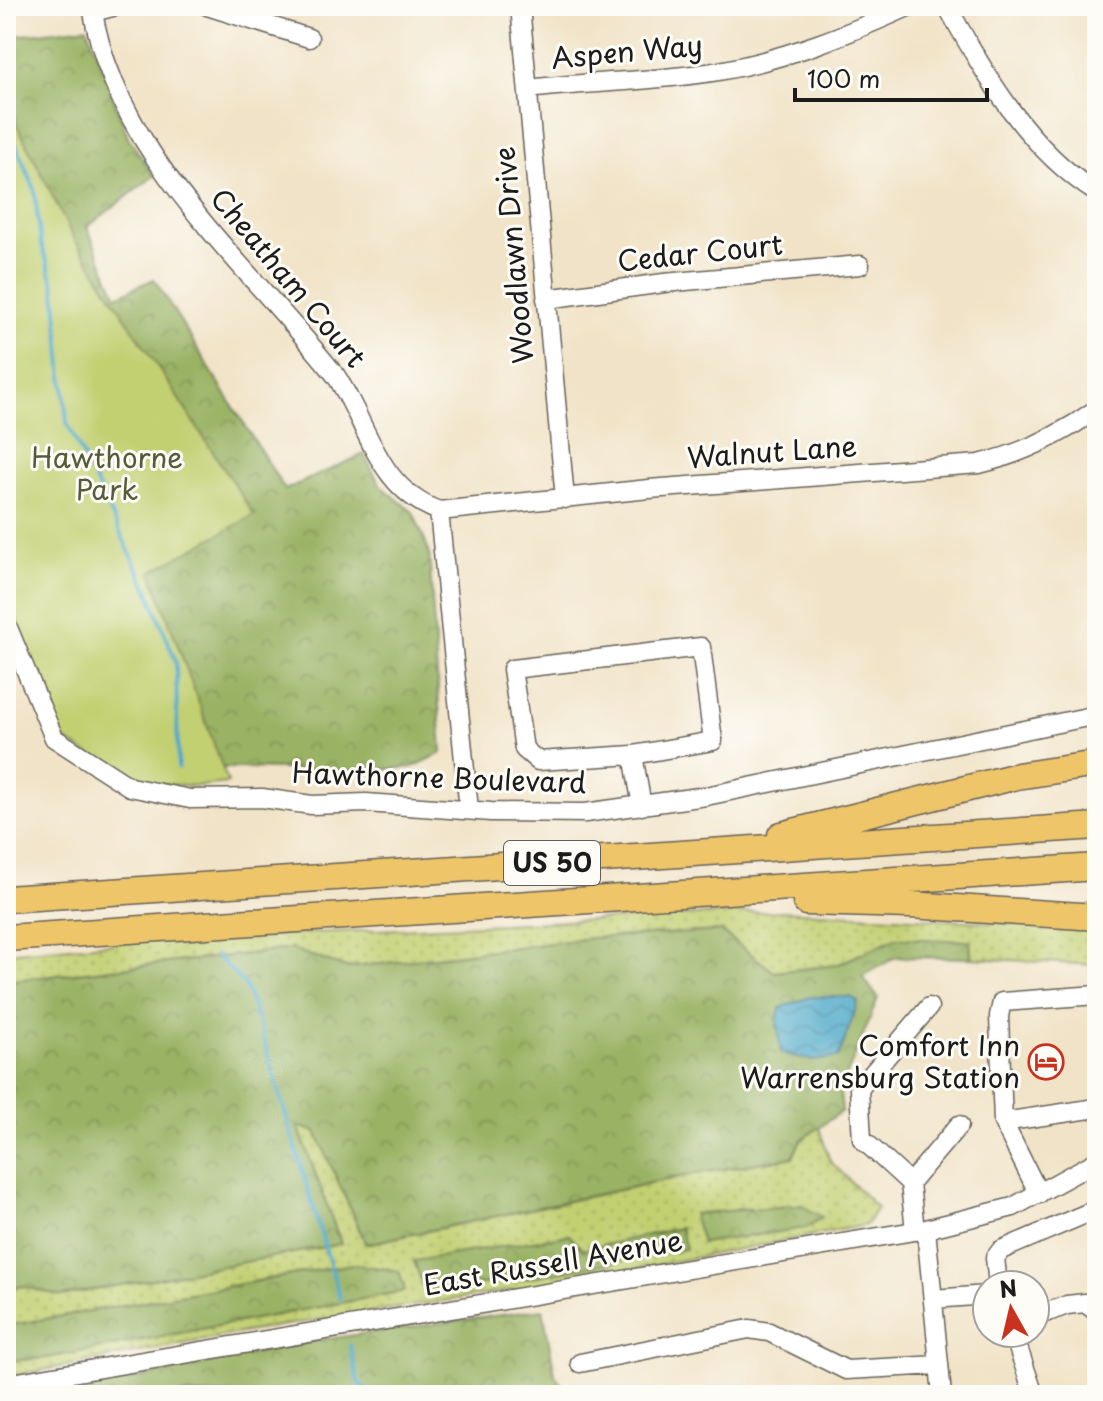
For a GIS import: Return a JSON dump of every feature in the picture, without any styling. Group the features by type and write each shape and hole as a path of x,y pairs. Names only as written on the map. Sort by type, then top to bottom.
{"highway":[{"path":"722,851 1017,776 1097,764"},
{"name":"US 50","path":"6,899 1097,826"},
{"name":"US 50","path":"6,938 1097,867"},
{"path":"654,897 910,905 1097,917"}],"street":[{"path":"93,9 116,6"},
{"path":"207,6 309,38"},
{"name":"Woodlawn Drive","path":"520,6 565,499"},
{"name":"Aspen Way","path":"529,89 715,72 766,62 848,34 910,6"},
{"path":"947,6 980,65 1028,133 1097,193"},
{"name":"Cheatham Court","path":"93,9 98,40 121,99 168,175 336,376 351,399 376,456 394,483 420,504 439,511"},
{"name":"Cedar Court","path":"546,299 664,283 860,265"},
{"name":"Walnut Lane","path":"439,511 979,464 1008,457 1067,428 1097,409"},
{"path":"439,511 469,810"},
{"name":"Hawthorne Boulevard","path":"6,623 54,738 130,787 190,799 262,798 312,805 380,804 556,814 706,796 1097,715"},
{"path":"701,647 713,741 633,755 538,761 524,749 512,669 701,647"},
{"path":"633,755 642,806"},
{"path":"1039,1194 1003,1122 999,1016 1002,1002 1097,995"},
{"path":"929,1007 859,1089 862,1139 910,1183 933,1299 942,1395"},
{"path":"1003,1122 1097,1108"},
{"path":"910,1183 959,1125"},
{"name":"East Russell Avenue","path":"6,1384 920,1230 989,1215 1039,1194 1097,1161"},
{"path":"996,1269 995,1258 1001,1250 1097,1209"},
{"path":"933,1299 971,1296"},
{"path":"1051,1311 1085,1303 1097,1312"},
{"path":"580,1363 749,1329 769,1332 846,1370 939,1365"},
{"path":"1018,1349 1034,1395"}],"green space":[{"path":"87,27 128,137 154,176 87,227 117,296 154,279 285,490 364,454 381,486 413,512 429,551 442,753 413,767 363,771 158,766 6,287 6,37"},
{"name":"Hawthorne Park","path":"6,83 15,121 72,235 254,515 151,572 228,783 199,786 136,783 65,740 6,629"},
{"path":"782,911 1097,928 1097,965 971,958 970,942 895,938 837,965 774,972 721,931 592,938 346,968 292,949 6,981 6,953 203,935 227,937"},
{"path":"721,931 774,972 837,965 895,938 970,941 971,958 896,957 862,976 878,998 840,1092 842,1111 801,1140 793,1157 689,1175 366,1244 316,1132 298,1126 341,1244 61,1296 21,1286 6,1290 6,981 292,949 346,968 592,938"},
{"path":"298,1126 316,1131 366,1244 689,1175 793,1157 801,1140 819,1127 830,1161 877,1208 866,1225 561,1283 278,1326 6,1377 6,1361 46,1358 404,1291 353,1264 6,1326 6,1290 21,1286 62,1296 341,1244","holes":["801,1205 702,1243 737,1208 769,1210","679,1228 686,1248 511,1281 424,1289 415,1262 569,1235 583,1250"]},
{"path":"801,1205 822,1217 806,1228 702,1243 693,1214"},
{"path":"680,1228 686,1249 511,1281 424,1289 414,1261 569,1235 583,1250"},
{"path":"353,1264 399,1271 405,1291 46,1358 6,1361 6,1326"},
{"path":"543,1309 555,1375 569,1395 58,1395 319,1340"}],"water":[{"path":"810,997 851,997 858,1002 839,1057 813,1061 781,1053 777,1022 780,1008"}],"waterway":[{"path":"6,121 34,188 41,243 55,288 67,423 148,590 176,662 178,768"},
{"path":"216,955 245,985 340,1298"},
{"path":"350,1345 358,1382 373,1395"}],"place":[{"name":"Comfort Inn Warrensburg Station","path":"1046,1062"}]}
